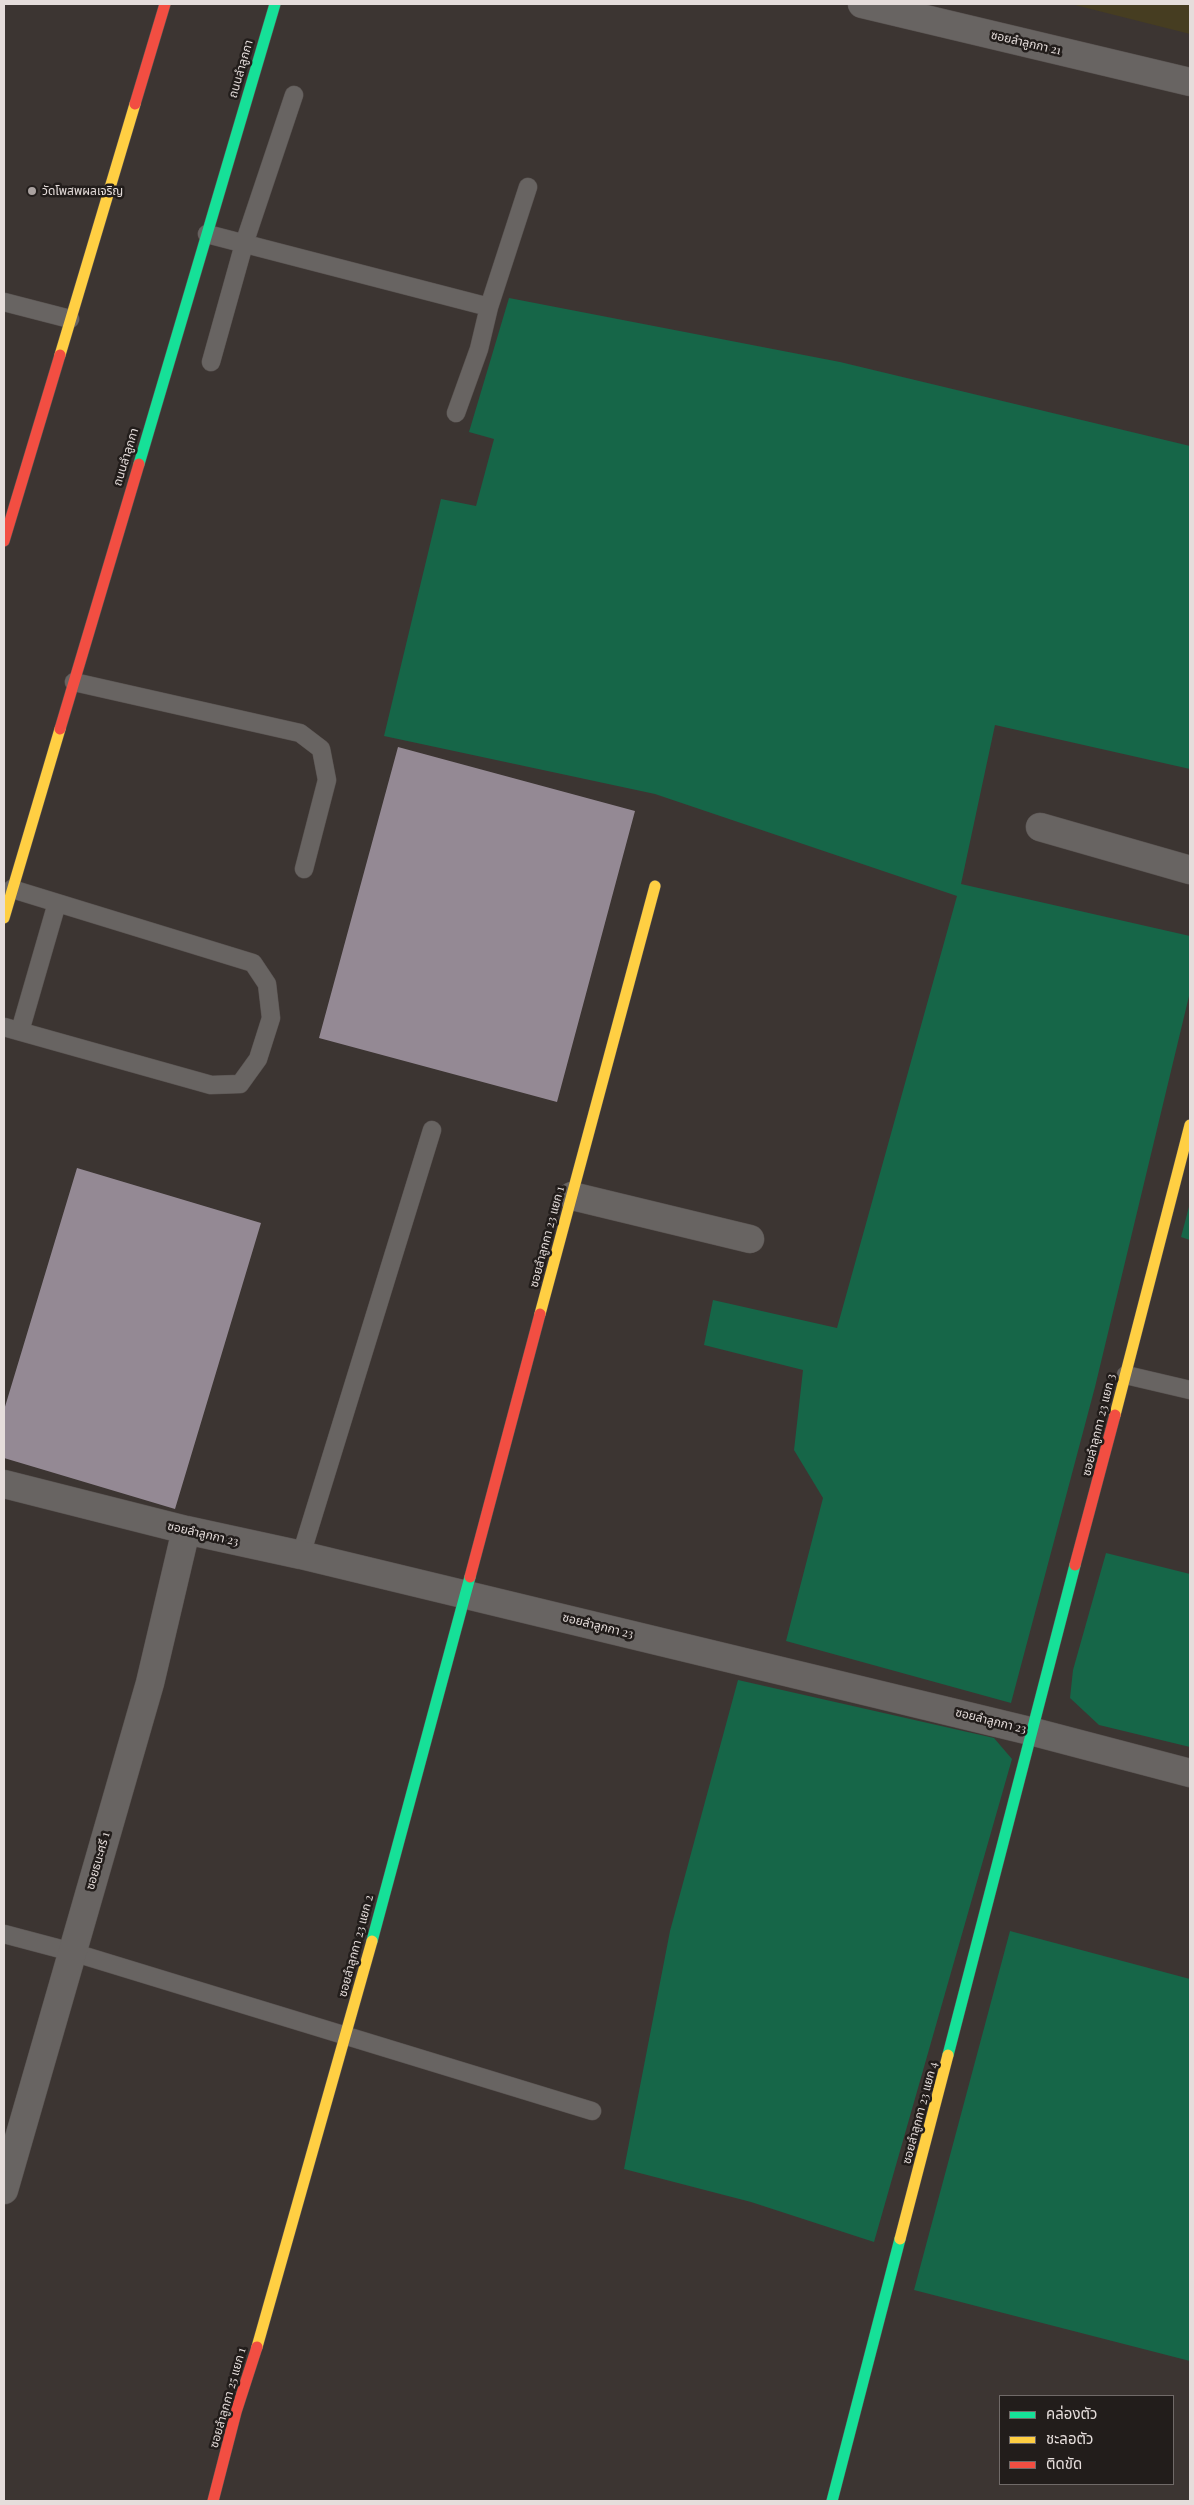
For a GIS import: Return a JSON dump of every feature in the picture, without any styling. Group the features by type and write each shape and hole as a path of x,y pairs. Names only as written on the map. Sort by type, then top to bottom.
{"street":[{"path":"4,541 165,4"},
{"name":"ถนนลำลูกกา","path":"4,918 275,4"},
{"name":"ซอยลำลูกกา 21","path":"862,4 914,10 1190,82"},
{"path":"1040,827 1190,870"},
{"name":"ซอยลำลูกกา 23 แยก 1","path":"465,1594 655,886"},
{"name":"ซอยลำลูกกา 23 แยก 3","path":"1034,1732 1190,1124"},
{"path":"572,1196 750,1239"},
{"name":"ซอยลำลูกกา 23","path":"4,1484 186,1530 465,1594 1034,1732 1190,1773"},
{"name":"ซอยธนะศรี 1","path":"4,2190 150,1683 186,1530"},
{"name":"ซอยลำลูกกา 23 แยก 2","path":"271,2304 346,2037 465,1594"},
{"name":"ซอยลำลูกกา 23 แยก 4","path":"832,2501 1034,1732"},
{"name":"ซอยลำลูกกา 25 แยก 1","path":"214,2501 236,2412 271,2304"}],"lane":[{"path":"211,362 244,244 294,95"},
{"path":"456,413 479,349 489,307 528,187"},
{"path":"207,234 489,307"},
{"path":"4,302 70,319"},
{"path":"74,682 300,733 321,749 327,780 304,869"},
{"path":"12,889 254,964 267,984 271,1018 258,1059 240,1084 211,1085 12,1029 57,903"},
{"path":"301,1555 432,1130"},
{"path":"1126,1375 1190,1390"},
{"path":"4,1934 72,1952 346,2037 592,2110"}],"green space":[{"path":"509,298 840,362 1190,446 1190,769 995,725 961,884 1190,936 1190,992 1095,1387 1011,1703 786,1641 823,1498 794,1450 803,1370 704,1345 713,1300 837,1328 957,896 655,794 384,736 441,499 476,506 494,439 469,432"},
{"path":"1190,1203 1190,1240 1181,1237"},
{"path":"1106,1553 1190,1574 1190,1747 1099,1725 1070,1698 1073,1670"},
{"path":"738,1680 994,1738 1012,1759 874,2242 751,2202 624,2169 670,1931"},
{"path":"1010,1931 1190,1979 1190,2361 914,2290"}],"sand":[{"path":"1071,4 1190,4 1190,34"}],"building":[{"path":"398,747 635,811 557,1102 319,1038"},
{"path":"77,1168 261,1223 175,1509 4,1458 4,1410"}],"traffic: fast":[{"path":"139,464 275,4"},
{"path":"948,2055 1075,1565"},
{"path":"372,1941 470,1577"},
{"path":"832,2501 900,2239"}],"traffic: slow":[{"path":"60,355 135,104"},
{"path":"4,918 60,729"},
{"path":"540,1314 655,886"},
{"path":"1115,1415 1190,1125"},
{"path":"257,2347 372,1941"},
{"path":"900,2239 948,2055"}],"traffic: jam":[{"path":"135,104 165,4"},
{"path":"4,541 60,355"},
{"path":"60,729 139,464"},
{"path":"470,1577 540,1314"},
{"path":"1075,1565 1115,1415"},
{"path":"213,2501 236,2412 257,2347"}],"place":[{"name":"วัดโพสพผลเจริญ","path":"32,191"}]}
